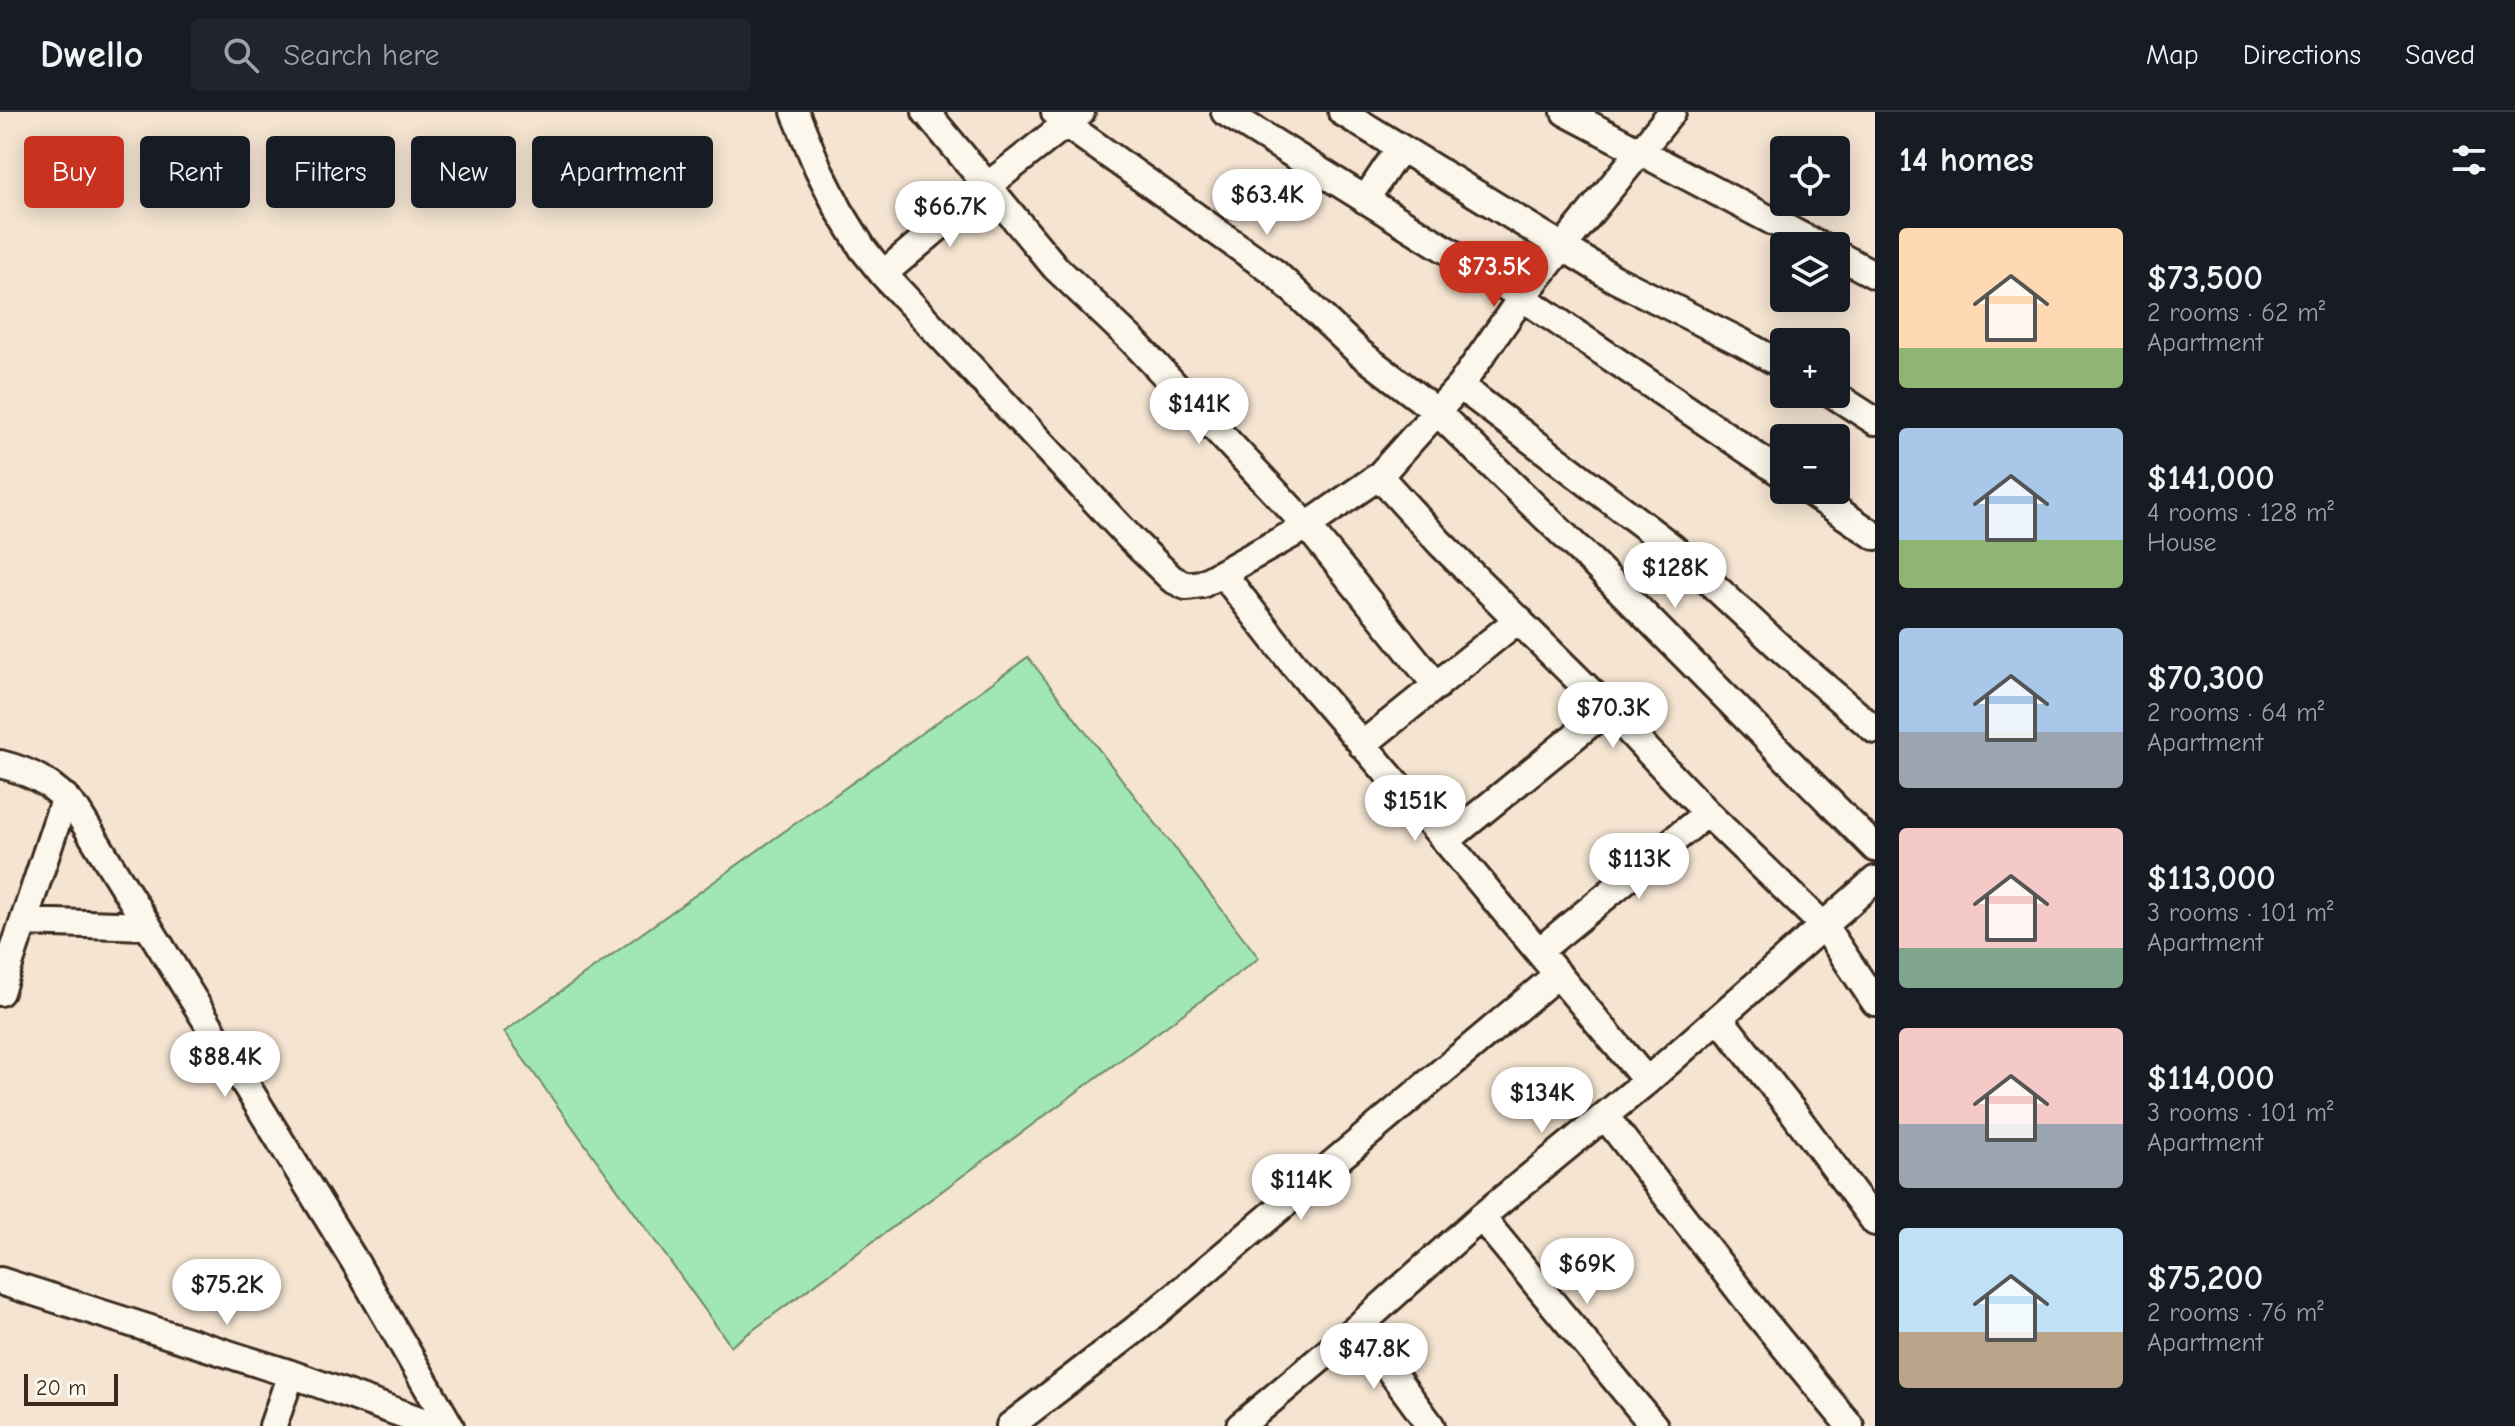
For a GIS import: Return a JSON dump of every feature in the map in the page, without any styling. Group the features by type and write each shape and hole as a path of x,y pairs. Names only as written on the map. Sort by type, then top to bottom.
{"street":[{"path":"795,112 839,210 883,274 1132,540 1172,579 1186,586 1202,584 1223,574 1307,526 1379,476 1460,386 1522,297 1672,112"},
{"path":"926,112 1055,267 1134,342 1307,526 1437,686"},
{"path":"1225,112 1522,297 1770,465"},
{"path":"1342,112 1615,279 1770,358"},
{"path":"1565,112 1793,232"},
{"path":"883,274 1068,116 1275,273 1360,353 1436,411 1596,566 1875,848"},
{"path":"1365,200 1400,148"},
{"path":"1850,262 1875,275"},
{"path":"1460,386 1672,547 1786,653 1875,730"},
{"path":"1850,405 1875,421"},
{"path":"1379,476 1440,543 1519,619 1707,813 1824,926 1875,1002"},
{"path":"1828,504 1875,536"},
{"path":"1223,574 1294,665 1647,1081"},
{"path":"1362,745 1519,619"},
{"path":"1446,841 1608,709"},
{"path":"0,764 24,770 46,781 65,797 86,824 355,1262 450,1426"},
{"path":"0,992 65,797"},
{"path":"1539,951 1707,813"},
{"path":"1251,1423 1481,1217 1720,1019 1875,880"},
{"path":"24,922 148,926"},
{"path":"1010,1426 1136,1329 1558,974"},
{"path":"1720,1019 1875,1222"},
{"path":"1605,1116 1757,1313 1850,1426"},
{"path":"1481,1217 1654,1426"},
{"path":"0,1281 291,1374 436,1426"},
{"path":"1358,1327 1431,1426"},
{"path":"273,1426 291,1374"}],"green space":[{"path":"1028,657 1259,958 731,1346 504,1032"}]}
